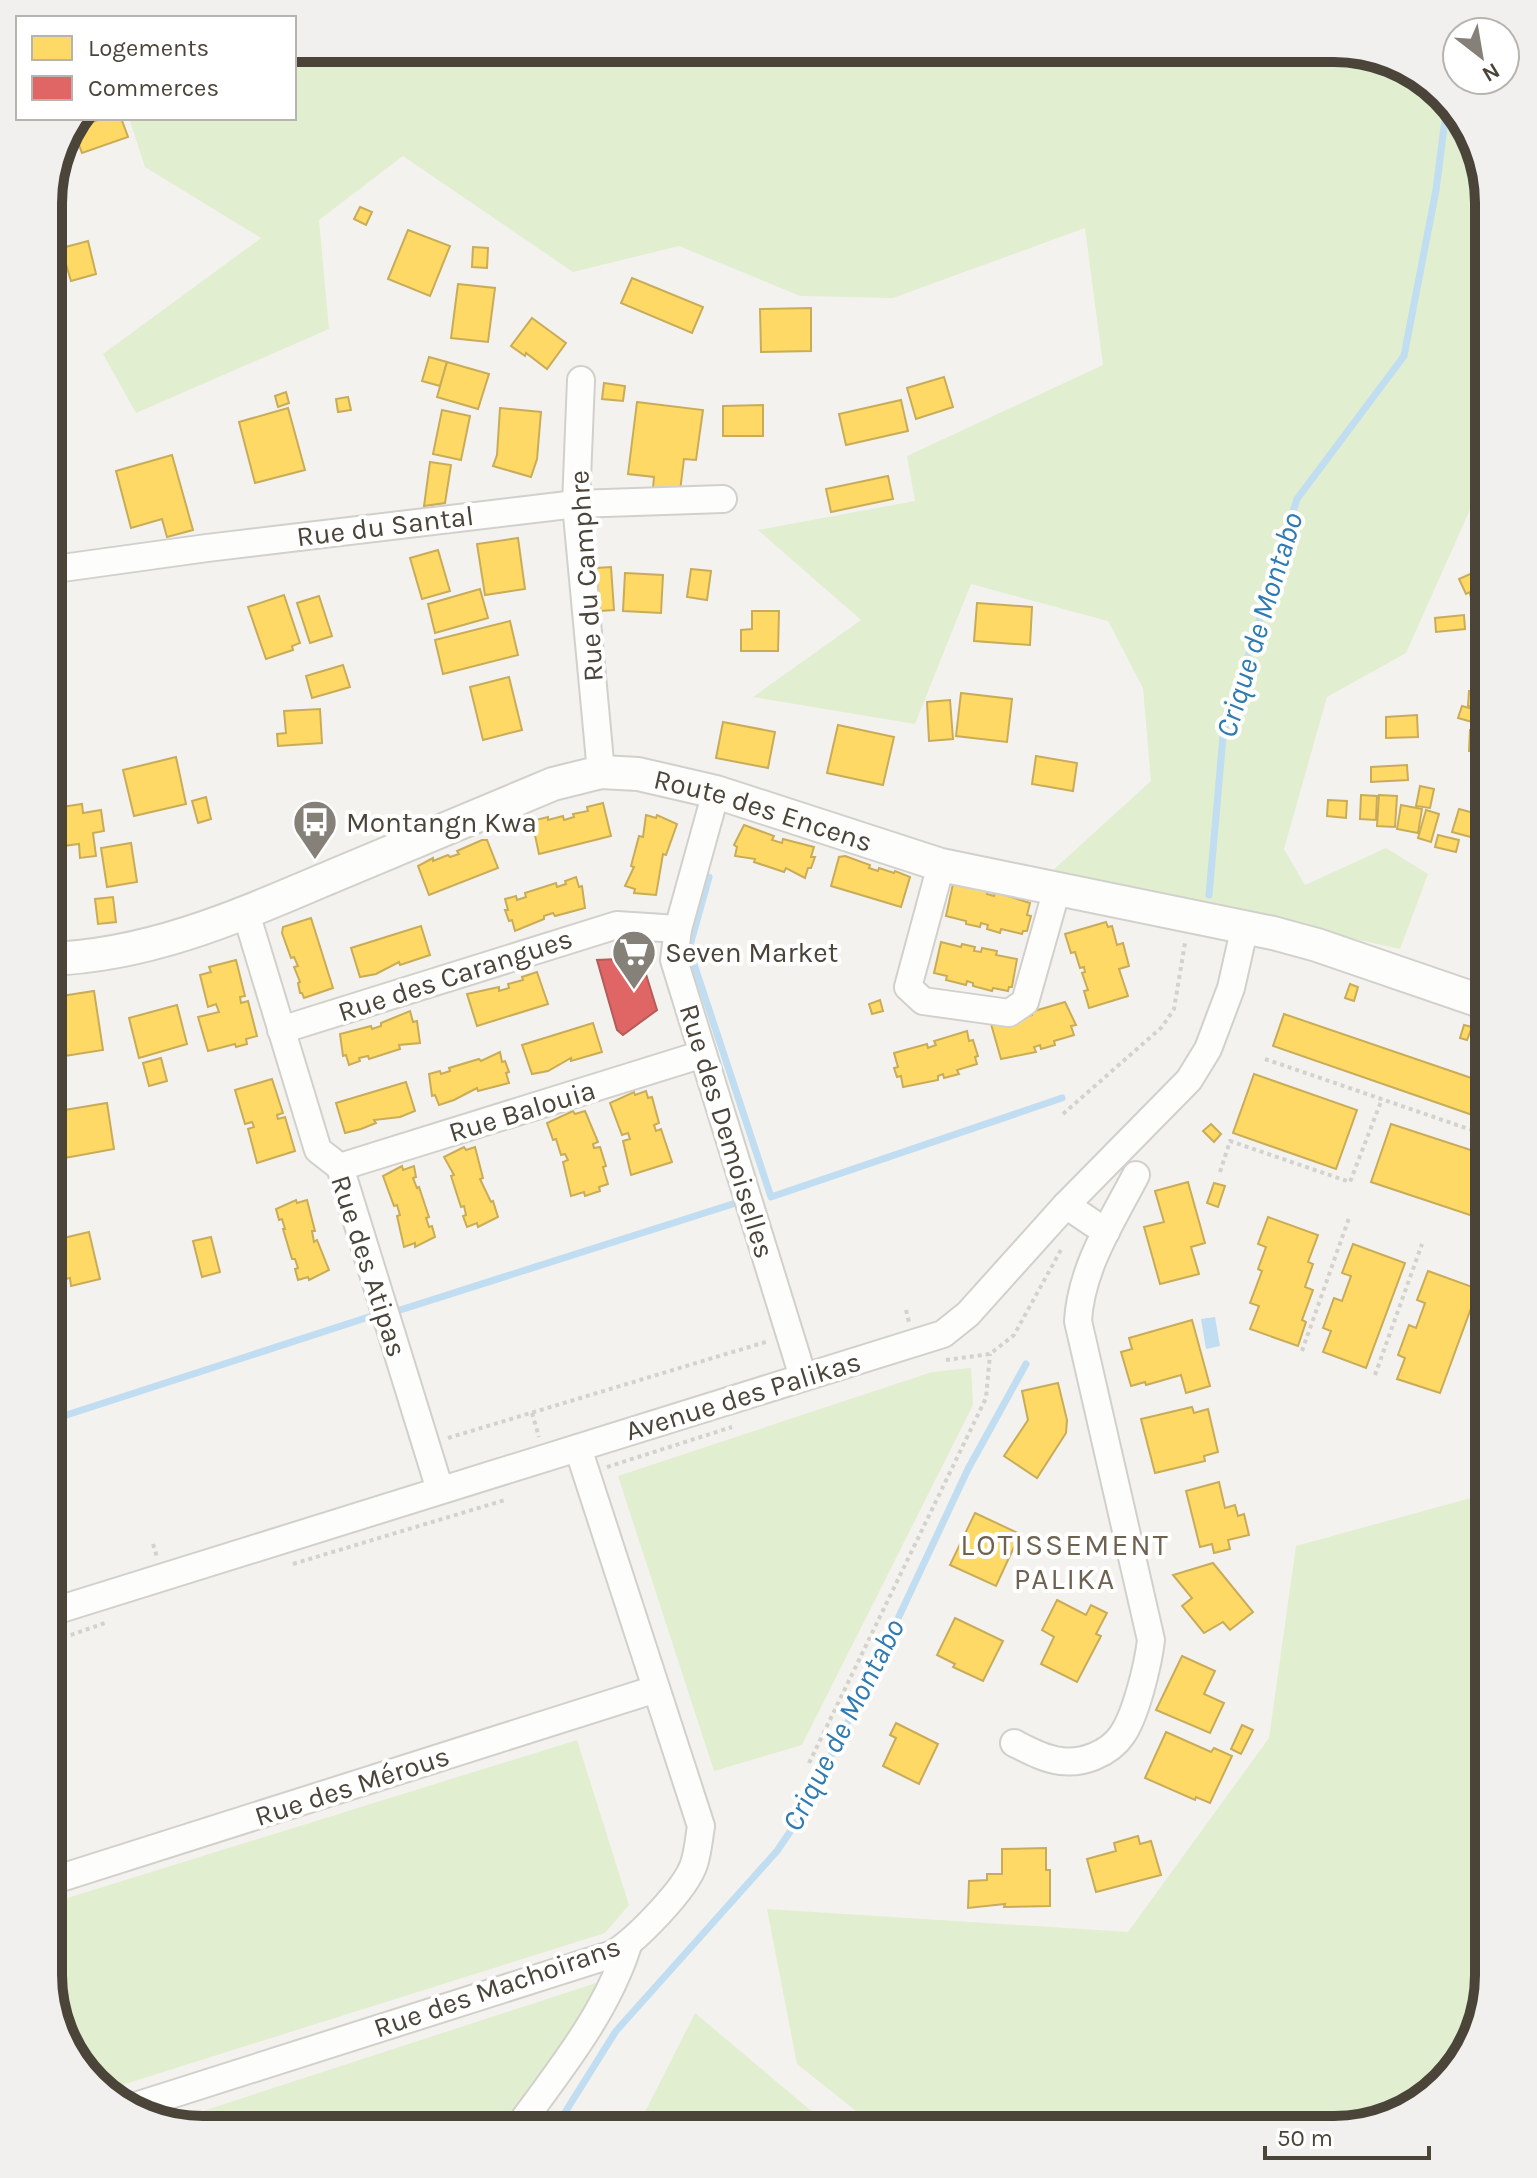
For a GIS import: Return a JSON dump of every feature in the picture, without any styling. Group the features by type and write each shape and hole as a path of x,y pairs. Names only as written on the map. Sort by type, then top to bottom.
{"street":[{"name":"Rue du Camphre","path":"581,380 576,504 601,772"},
{"name":"Rue du Santal","path":"62,568 576,504 723,499"},
{"name":"Route des Encens","path":"62,959 142,949 246,913 553,784 601,772 638,774 716,792 941,865 1245,926 1317,945 1475,999"},
{"name":"Rue des Demoiselles","path":"716,792 678,929 674,960 803,1377"},
{"path":"941,865 908,987 923,1001 1009,1013 1025,1002 1057,889"},
{"name":"Rue des Atipas","path":"246,913 318,1150 340,1167 440,1490"},
{"name":"Rue des Carangues","path":"281,1030 617,925 678,929"},
{"name":"Avenue des Palikas","path":"62,1609 943,1334 968,1314 1066,1205 1189,1080 1208,1049 1231,988 1245,926"},
{"name":"Rue Balouia","path":"340,1167 703,1054"},
{"path":"1014,1743 1059,1761 1079,1761 1103,1752 1122,1735 1149,1661 1151,1640 1078,1321 1079,1302 1087,1274 1136,1175"},
{"path":"1066,1205 1106,1232"},
{"name":"Rue des Machoirans","path":"145,2103 613,1954 628,1945 651,1922 693,1866 701,1826 578,1448"},
{"name":"Rue des Mérous","path":"62,1878 656,1689"},
{"path":"526,2116 587,2031 619,1973 628,1945"}],"path":[{"path":"1063,1114 1162,1027 1174,1009 1189,917"},
{"path":"1265,1059 1475,1131"},
{"path":"1220,1172 1230,1141 1350,1182 1382,1099"},
{"path":"1302,1351 1349,1218"},
{"path":"1375,1375 1422,1244"},
{"path":"937,1361 990,1354 1014,1335 1059,1253"},
{"path":"435,1442 779,1338"},
{"path":"809,1763 986,1398 990,1354"},
{"path":"532,1413 541,1446"},
{"path":"291,1565 505,1500"},
{"path":"62,1637 114,1620"}],"green space":[{"path":"296,62 1343,62 1379,69 1404,81 1434,103 1446,117 1464,149 1474,185 1475,502 1406,653 1327,697 1284,849 1305,885 1386,848 1428,874 1400,949 1051,872 1151,781 1143,688 1108,621 971,584 915,724 753,697 861,620 758,530 915,501 907,456 1103,365 1085,228 893,298 800,296 679,246 573,272 403,156 319,220 329,329 136,413 103,354 261,238 145,167 130,120 296,120"},
{"path":"971,1368 973,1405 802,1745 714,1771 618,1476 932,1372"},
{"path":"1475,1497 1475,1761 1471,1838 1475,1843 1474,1993 1464,2029 1446,2061 1434,2075 1420,2087 1388,2105 1352,2115 862,2116 797,2064 767,1909 1128,1932 1269,1738 1296,1546"},
{"path":"577,1740 629,1905 605,1933 117,2087 91,2061 67,2011 62,1975 62,1900"},
{"path":"596,1983 579,2027 507,2116 189,2115"},
{"path":"695,2013 817,2116 643,2116"}],"water":[{"path":"1215,1317 1220,1346 1206,1349 1201,1319"}],"building: Logements":[{"path":"98,120 122,120 128,137 82,153 77,140 87,124"},
{"path":"360,207 372,212 366,225 354,219"},
{"path":"408,230 450,246 430,296 388,279"},
{"path":"88,241 96,274 71,281 65,261 62,261 62,248"},
{"path":"473,247 488,248 487,268 472,267"},
{"path":"632,278 703,307 692,333 621,303"},
{"path":"458,284 495,288 488,342 451,338"},
{"path":"811,308 811,351 761,352 760,309"},
{"path":"532,318 566,343 547,369 511,346"},
{"path":"429,357 447,362 440,386 422,381"},
{"path":"447,362 489,374 478,409 437,397"},
{"path":"944,377 953,407 916,419 907,388"},
{"path":"604,383 625,386 623,401 602,399"},
{"path":"286,392 289,403 278,407 275,396"},
{"path":"348,397 351,410 338,412 336,399"},
{"path":"901,400 908,431 846,445 839,414"},
{"path":"637,402 703,410 696,460 684,459 680,491 653,488 654,477 628,474"},
{"path":"763,405 763,436 723,436 723,406"},
{"path":"288,408 305,470 255,483 239,422"},
{"path":"500,408 541,412 537,459 531,477 493,466 497,455"},
{"path":"442,410 470,416 461,460 433,454"},
{"path":"172,455 193,530 167,537 162,519 131,528 116,471"},
{"path":"430,462 451,465 445,503 424,506"},
{"path":"888,476 893,499 831,512 826,489"},
{"path":"518,538 525,589 485,595 477,544"},
{"path":"438,550 450,591 422,599 410,558"},
{"path":"611,567 614,610 600,611 596,568"},
{"path":"691,569 711,571 707,600 687,597"},
{"path":"1475,572 1475,590 1466,594 1459,579"},
{"path":"625,573 663,575 661,613 623,611"},
{"path":"480,589 488,618 435,633 428,604"},
{"path":"1475,593 1475,611 1470,594"},
{"path":"284,595 300,643 292,646 293,650 266,659 248,607"},
{"path":"319,596 332,636 310,643 297,603"},
{"path":"977,603 1032,607 1030,645 974,641"},
{"path":"752,611 779,611 778,651 741,651 741,630 752,629"},
{"path":"1464,615 1465,629 1436,632 1435,618"},
{"path":"510,621 518,655 443,674 435,640"},
{"path":"343,665 350,687 312,698 306,676"},
{"path":"509,677 522,730 483,740 470,687"},
{"path":"1469,691 1475,691 1475,707 1468,706"},
{"path":"961,693 1012,699 1007,742 956,736"},
{"path":"950,700 953,739 929,741 927,702"},
{"path":"1462,706 1475,710 1475,723 1458,718"},
{"path":"320,709 322,743 278,746 277,734 286,733 284,711"},
{"path":"1417,715 1418,737 1386,738 1386,717"},
{"path":"723,722 775,732 768,768 716,758"},
{"path":"838,725 894,737 883,785 827,773"},
{"path":"1470,730 1475,730 1475,751 1469,751"},
{"path":"1036,756 1077,763 1073,791 1032,784"},
{"path":"176,757 186,804 134,816 123,770"},
{"path":"1407,765 1408,780 1371,782 1371,767"},
{"path":"1420,786 1434,789 1430,808 1416,806"},
{"path":"1361,795 1377,796 1376,820 1360,819"},
{"path":"1379,795 1397,796 1395,827 1377,826"},
{"path":"206,797 211,819 198,823 192,801"},
{"path":"1328,800 1347,801 1346,818 1327,816"},
{"path":"603,803 611,836 539,854 532,821 563,816 564,820 574,817 573,814 588,811 587,807"},
{"path":"82,804 83,813 101,810 104,831 93,833 96,856 80,858 79,844 62,846 62,807"},
{"path":"1401,805 1422,809 1418,833 1397,829"},
{"path":"1459,809 1475,813 1475,838 1452,832"},
{"path":"1426,810 1439,814 1431,842 1418,838"},
{"path":"646,815 656,818 657,815 677,824 666,855 663,854 656,895 634,893 635,889 625,886 634,867 631,866 639,836 643,837"},
{"path":"744,825 774,836 772,840 782,843 783,839 814,847 811,857 815,857 805,878 786,868 784,872 754,862 755,859 735,856 737,847 734,845"},
{"path":"1438,835 1459,840 1456,852 1435,847"},
{"path":"487,840 498,868 429,895 418,866 433,858 433,861 459,854 457,851"},
{"path":"131,843 137,882 107,887 101,848"},
{"path":"845,856 878,871 879,868 895,871 910,877 901,907 831,886 839,857"},
{"path":"576,877 579,887 582,886 585,908 555,916 553,913 515,931 505,910 508,910 505,899 516,896 517,900 526,897 525,893 556,883 557,887"},
{"path":"953,884 988,890 987,894 994,896 995,892 1030,903 1027,931 1022,934 1001,929 1000,933 987,929 988,925 966,924 966,921 946,916"},
{"path":"113,897 116,922 98,924 95,899"},
{"path":"311,918 333,988 304,998 294,967 298,966 294,957 291,958 282,933 283,927"},
{"path":"1106,922 1108,927 1112,926 1117,945 1123,943 1129,966 1119,969 1128,996 1089,1008 1084,991 1088,990 1082,973 1085,972 1084,967 1080,968 1075,952 1071,953 1065,934"},
{"path":"421,926 430,955 400,965 399,962 376,974 360,977 351,948"},
{"path":"941,942 975,947 974,951 981,952 982,948 997,951 996,955 1017,959 1012,987 1008,991 993,988 992,991 973,986 967,981 966,985 946,980 947,976 934,973"},
{"path":"236,960 245,996 240,997 241,1003 248,1001 257,1036 246,1039 247,1044 208,1051 198,1017 219,1012 216,1004 208,1007 200,975 211,972 209,967"},
{"path":"537,972 548,1004 477,1026 467,994 499,987 499,991 509,988 508,984"},
{"path":"1350,984 1358,987 1354,1001 1345,998"},
{"path":"94,991 103,1050 62,1056 62,996"},
{"path":"880,1000 883,1011 872,1014 869,1004"},
{"path":"1065,1002 1076,1025 1071,1026 1074,1035 1054,1041 1055,1045 1041,1049 1040,1045 1034,1047 1036,1052 1001,1059 991,1024 1025,1014 1026,1017 1032,1015 1031,1012"},
{"path":"177,1005 187,1044 139,1058 129,1018"},
{"path":"410,1011 413,1022 417,1021 420,1043 399,1045 400,1049 369,1059 368,1056 359,1058 360,1061 349,1065 346,1055 343,1056 340,1034 371,1026 372,1029"},
{"path":"1284,1014 1475,1079 1475,1116 1273,1046"},
{"path":"593,1023 602,1052 571,1061 571,1058 548,1071 532,1074 522,1045"},
{"path":"1464,1025 1472,1027 1467,1040 1460,1038"},
{"path":"967,1031 978,1056 975,1057 977,1064 957,1070 959,1074 944,1078 943,1074 938,1076 938,1080 903,1087 901,1076 897,1077 894,1068 898,1067 894,1053 927,1044 928,1048 936,1045 934,1041"},
{"path":"500,1052 509,1072 506,1073 509,1083 478,1091 477,1088 439,1105 435,1095 432,1096 429,1074 440,1071 441,1074 450,1071 449,1068 481,1061"},
{"path":"161,1058 167,1081 149,1086 143,1063"},
{"path":"1254,1074 1357,1110 1336,1169 1233,1133"},
{"path":"272,1079 283,1113 277,1115 278,1119 285,1117 295,1151 257,1163 248,1129 254,1127 252,1122 245,1124 235,1090"},
{"path":"406,1082 415,1111 400,1117 374,1120 376,1123 345,1133 336,1103"},
{"path":"646,1091 648,1098 652,1097 659,1123 654,1125 656,1131 661,1129 672,1162 631,1175 623,1141 630,1139 628,1133 622,1135 610,1103 634,1092 635,1095"},
{"path":"107,1103 114,1149 62,1158 62,1110"},
{"path":"573,1111 575,1114 585,1111 598,1142 593,1144 594,1148 600,1147 606,1166 603,1167 608,1184 599,1187 600,1191 585,1196 584,1192 571,1196 563,1162 568,1160 565,1154 561,1155 547,1123"},
{"path":"1211,1124 1221,1134 1214,1142 1203,1131"},
{"path":"1391,1124 1475,1151 1473,1216 1371,1182"},
{"path":"464,1147 466,1150 475,1147 483,1178 480,1179 498,1217 478,1227 477,1223 467,1227 463,1216 466,1215 464,1206 461,1207 451,1176 454,1175 444,1157"},
{"path":"402,1166 403,1170 414,1166 416,1177 413,1178 419,1187 429,1217 426,1218 435,1237 415,1247 415,1243 404,1247 397,1216 400,1215 383,1176"},
{"path":"1188,1182 1205,1243 1191,1247 1199,1274 1160,1284 1144,1227 1164,1222 1155,1191"},
{"path":"1214,1183 1225,1186 1218,1207 1207,1203"},
{"path":"296,1200 297,1203 307,1200 315,1231 312,1231 314,1242 317,1240 329,1270 309,1280 308,1277 298,1280 295,1269 298,1268 295,1259 292,1259 282,1219 279,1220 276,1209"},
{"path":"1268,1217 1318,1235 1308,1262 1313,1264 1305,1287 1313,1290 1302,1320 1306,1322 1298,1346 1250,1329 1259,1306 1250,1303 1262,1271 1258,1269 1266,1247 1258,1244"},
{"path":"89,1232 100,1279 71,1286 70,1278 62,1280 62,1238"},
{"path":"211,1237 220,1272 202,1277 193,1241"},
{"path":"1353,1244 1405,1263 1366,1368 1323,1352 1331,1331 1323,1328 1334,1298 1342,1301 1351,1276 1342,1273"},
{"path":"1428,1271 1475,1288 1475,1297 1440,1393 1397,1379 1405,1358 1398,1355 1409,1325 1416,1328 1425,1303 1417,1300"},
{"path":"1192,1320 1210,1386 1186,1393 1181,1375 1131,1386 1121,1352 1132,1349 1129,1338"},
{"path":"1058,1383 1067,1420 1066,1433 1037,1478 1004,1456 1028,1420 1022,1391"},
{"path":"1192,1407 1194,1413 1208,1409 1218,1452 1204,1456 1205,1461 1155,1473 1141,1419"},
{"path":"1219,1482 1225,1508 1235,1505 1238,1516 1244,1514 1249,1535 1228,1540 1230,1549 1214,1553 1212,1544 1200,1547 1186,1491"},
{"path":"975,1513 1020,1534 996,1586 950,1565"},
{"path":"1213,1563 1253,1612 1230,1630 1223,1622 1204,1633 1182,1606 1192,1598 1173,1575"},
{"path":"1057,1600 1086,1615 1091,1605 1107,1613 1096,1634 1101,1636 1077,1682 1041,1664 1054,1637 1042,1630"},
{"path":"955,1618 1003,1641 983,1681 953,1667 955,1664 937,1655"},
{"path":"1182,1656 1215,1671 1204,1694 1224,1703 1210,1733 1156,1710"},
{"path":"896,1723 938,1744 919,1784 883,1766 896,1738 890,1735"},
{"path":"1242,1725 1253,1730 1241,1754 1231,1749"},
{"path":"1166,1732 1211,1752 1214,1748 1232,1756 1210,1803 1196,1797 1195,1800 1145,1778"},
{"path":"1138,1836 1140,1844 1151,1841 1161,1875 1096,1892 1087,1859 1116,1851 1114,1843"},
{"path":"1046,1848 1046,1870 1050,1870 1050,1906 1004,1907 1005,1904 968,1908 969,1881 987,1880 987,1874 1002,1874 1002,1849"}],"building: Commerces":[{"path":"641,958 657,1010 623,1035 617,1030 597,960"}],"waterway":[{"name":"Crique de Montabo","path":"1209,895 1223,737 1297,499 1404,356 1436,190 1445,116"},
{"path":"709,877 689,949 771,1197 1062,1098"},
{"path":"397,1311 739,1202"},
{"path":"62,1416 378,1314"},
{"name":"Crique de Montabo","path":"563,2116 616,2031 777,1851 802,1814 968,1469 1026,1364"}],"place":[{"name":"Montangn Kwa","path":"315,861"},
{"name":"Seven Market","path":"634,991"}],"district":[{"name":"LOTISSEMENT PALIKA","path":"1065,1562"}]}
